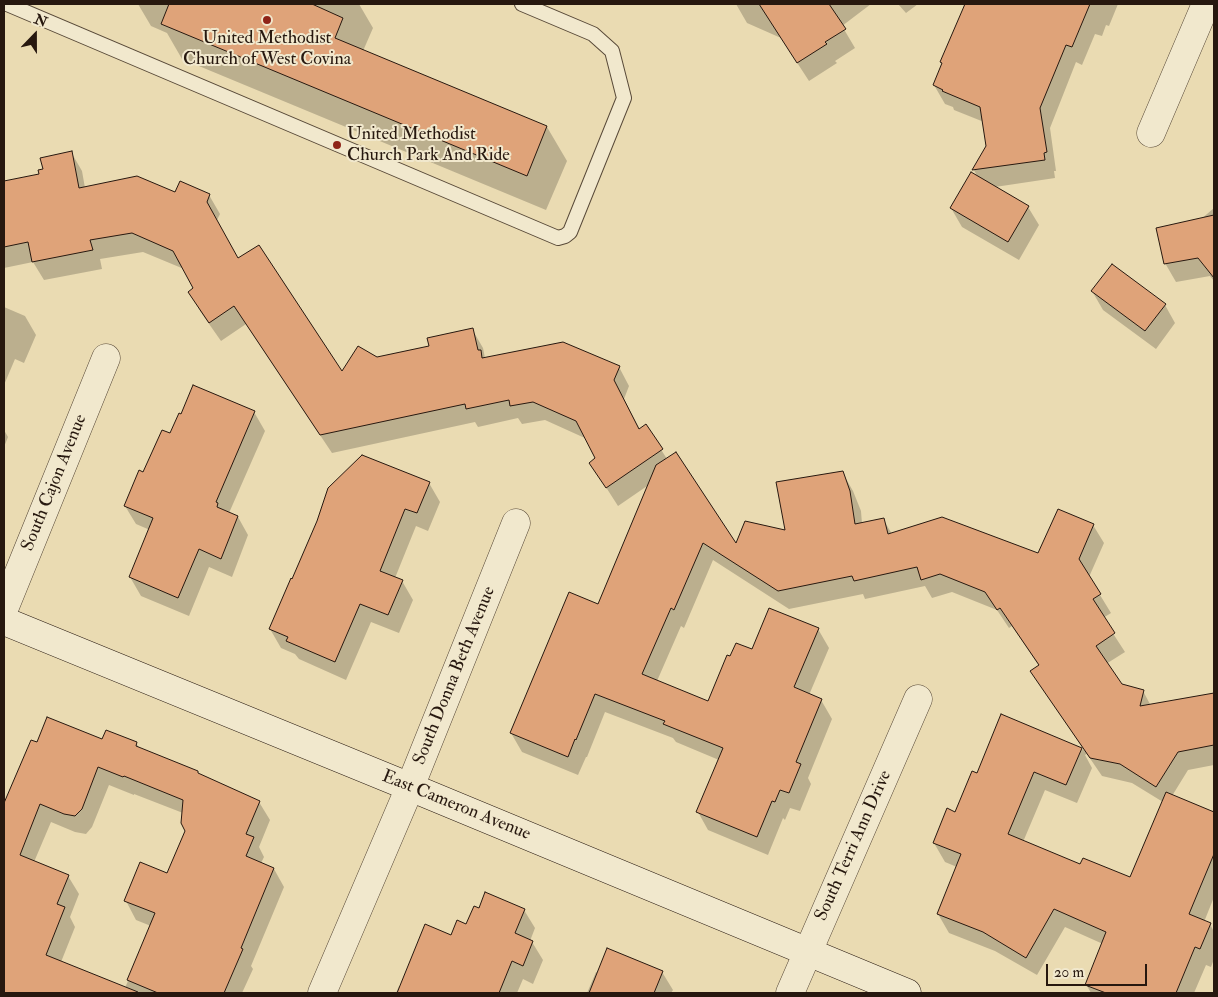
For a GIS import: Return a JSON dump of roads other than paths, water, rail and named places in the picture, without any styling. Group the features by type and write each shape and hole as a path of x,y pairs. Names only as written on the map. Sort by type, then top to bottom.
{"street":[{"path":"1151,133 1206,4"},
{"name":"South Cajon Avenue","path":"4,609 106,358"},
{"name":"South Donna Beth Avenue","path":"322,993 410,787 516,524"},
{"name":"East Cameron Avenue","path":"4,621 907,993"},
{"name":"South Terri Ann Drive","path":"790,993 918,699"}],"lane":[{"path":"7,4 558,238 570,232 624,98 612,51 593,34 522,4"}],"place":[{"name":"United Methodist Church of West Covina","path":"267,20"},
{"name":"United Methodist Church Park And Ride","path":"337,145"}]}
